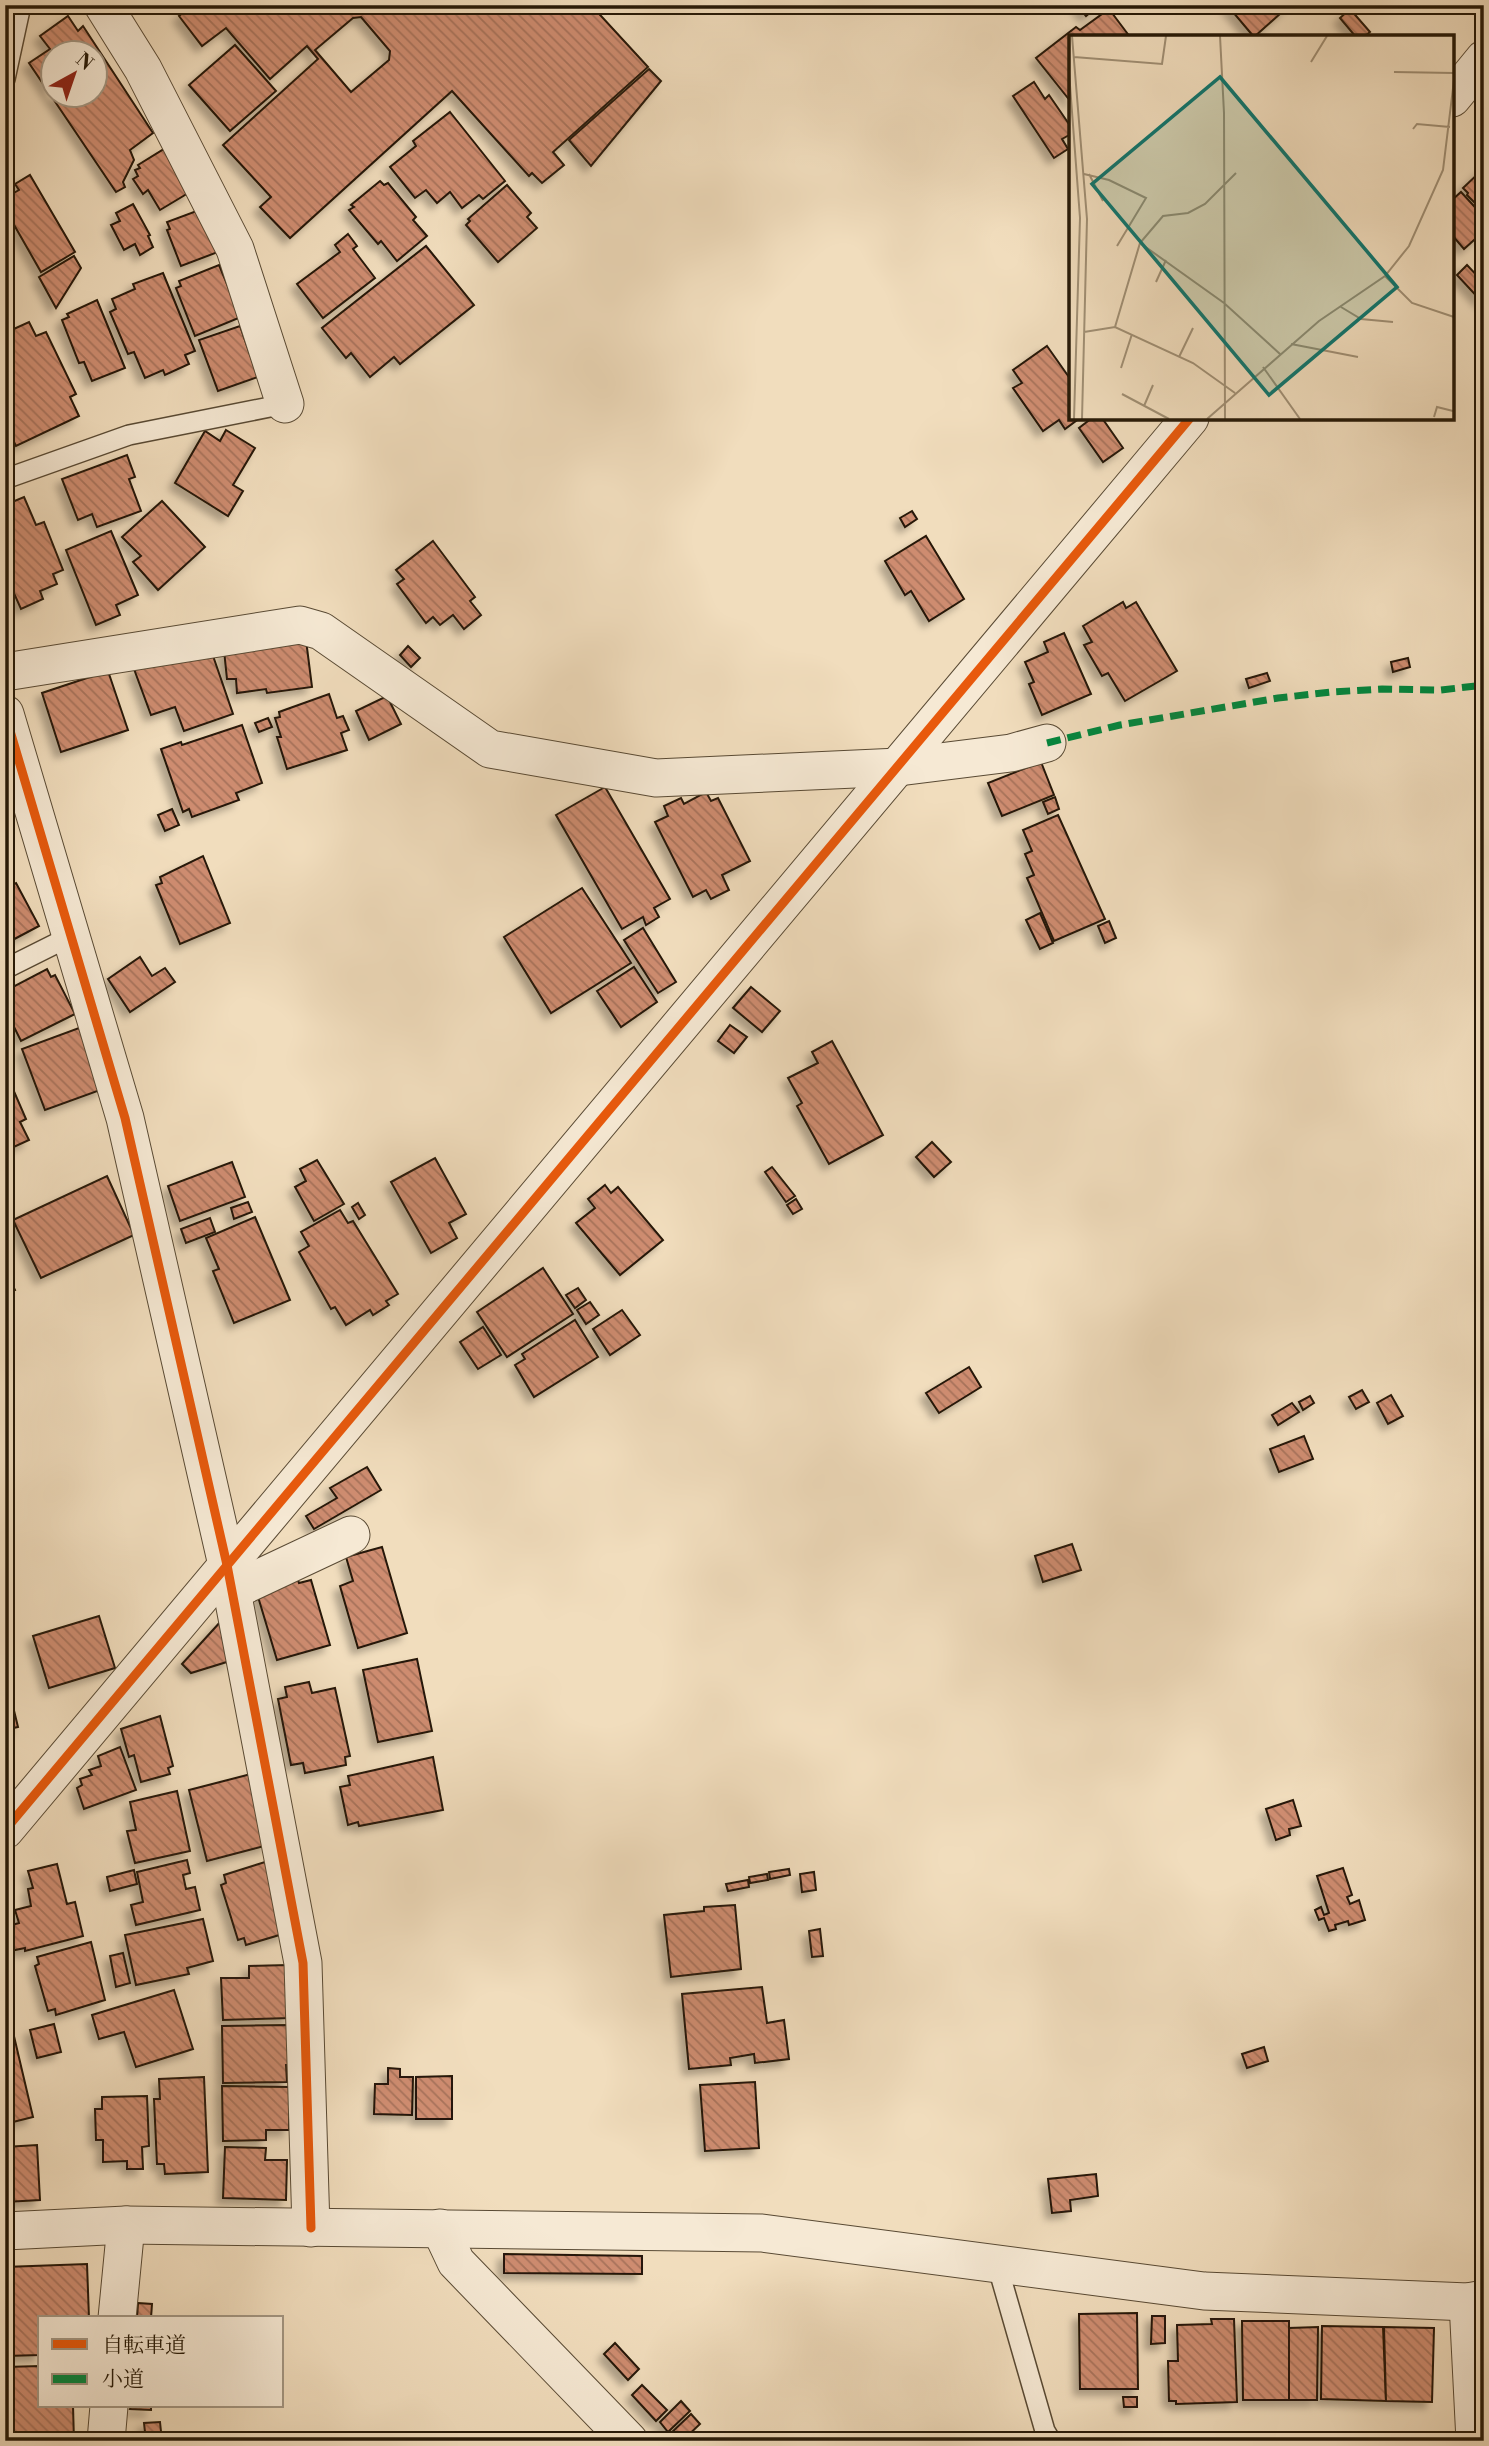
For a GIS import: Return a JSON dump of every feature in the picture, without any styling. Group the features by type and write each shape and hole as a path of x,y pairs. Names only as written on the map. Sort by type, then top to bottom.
{"street":[{"path":"103,5 143,69 235,249 285,404"},
{"path":"1454,96 1484,59"},
{"path":"5,1830 229,1578 1188,420"},
{"path":"5,672 300,625 321,631 490,749 656,778 899,767 1011,753 1047,743"},
{"path":"5,714 125,1118 229,1578 303,1962 311,2228"},
{"path":"229,1578 351,1535"},
{"path":"117,2316 126,2225"},
{"path":"5,2231 126,2225 762,2233 1204,2291 1476,2301 1475,2441"},
{"path":"440,2228 456,2262 629,2441"},
{"path":"106,2441 109,2408"}],"lane":[{"path":"5,79 21,5"},
{"path":"5,479 129,435 285,404"},
{"path":"5,969 71,936"},
{"path":"997,2264 1045,2431 1051,2441"}],"building":[{"path":"192,5 591,5 648,67 553,152 564,165 542,183 532,173 529,176 452,91 290,238 260,207 271,197 223,145 318,59 307,46 270,79 226,28 202,46 179,16","holes":["361,17 390,51 389,60 351,92 315,50 353,18"]},
{"path":"1077,5 1099,5 1086,16"},
{"path":"1227,5 1290,5 1256,35 1252,35"},
{"path":"1109,9 1128,35 1069,35 1069,99 1036,58 1076,27 1080,30"},
{"path":"1350,9 1370,32 1366,35 1354,35 1340,18"},
{"path":"68,16 78,31 83,26 91,38 40,36"},
{"path":"235,45 276,91 230,131 189,85"},
{"path":"38,57 38,76 29,63"},
{"path":"108,64 153,133 130,150 134,160 123,182 125,187 116,192 59,108 108,108"},
{"path":"649,69 661,81 591,166 569,140"},
{"path":"1034,82 1045,99 1049,95 1069,124 1069,135 1062,139 1068,149 1054,158 1013,96"},
{"path":"450,112 505,181 483,199 479,195 462,208 450,192 437,203 426,190 415,198 390,167 416,146 413,141"},
{"path":"164,149 190,192 160,210 148,190 143,194 133,179 138,176 135,170 140,168 138,165"},
{"path":"1484,168 1484,212 1463,188"},
{"path":"30,175 75,252 41,272 5,209 10,206 5,198 19,190 15,184"},
{"path":"380,181 384,185 388,183 416,217 413,220 427,236 397,261 381,241 378,244 349,210 354,207 351,205"},
{"path":"507,185 531,213 527,217 537,228 498,262 466,225 470,221 468,219"},
{"path":"1461,192 1484,217 1484,231 1464,249 1454,237 1454,198"},
{"path":"133,204 150,235 148,236 153,247 140,255 135,244 124,250 111,225 120,221 116,213"},
{"path":"202,209 218,252 181,266 167,230 170,229 167,222"},
{"path":"348,234 357,246 353,249 375,278 323,318 297,284 340,252 335,245"},
{"path":"426,246 474,305 400,364 394,357 370,377 351,353 346,358 322,328"},
{"path":"74,256 81,268 56,308 39,277"},
{"path":"219,265 241,317 195,336 176,288 181,286 179,281"},
{"path":"1467,265 1484,283 1482,302 1457,275"},
{"path":"163,273 195,351 185,355 189,364 165,375 163,370 145,378 134,352 128,354 110,312 116,309 112,299 135,289 133,284"},
{"path":"97,300 125,368 92,381 84,362 79,363 62,320 69,317 67,314"},
{"path":"29,322 36,336 46,332 76,394 70,397 79,416 16,446 5,424 5,333"},
{"path":"240,326 258,377 218,391 199,340"},
{"path":"1047,346 1069,377 1069,420 1077,420 1065,429 1059,420 1043,431 1013,388 1022,383 1013,370"},
{"path":"1089,420 1103,420 1123,448 1103,462 1079,428"},
{"path":"226,430 255,448 233,485 243,491 228,516 175,483 205,431 220,441"},
{"path":"127,455 135,477 129,479 141,511 97,527 92,514 78,520 62,479"},
{"path":"24,497 36,525 44,522 63,570 53,574 57,584 40,591 43,599 21,609 13,591 5,594 5,505"},
{"path":"162,501 205,547 158,590 133,562 141,556 122,537"},
{"path":"912,511 917,519 905,527 900,518"},
{"path":"111,531 138,595 116,605 120,615 96,625 66,550"},
{"path":"926,536 964,599 929,621 911,591 905,595 885,561"},
{"path":"433,541 475,597 470,601 481,615 464,629 453,615 440,625 433,617 426,623 397,584 404,579 396,570"},
{"path":"1123,602 1126,608 1136,602 1177,671 1125,701 1108,673 1102,676 1084,645 1092,642 1083,626"},
{"path":"1064,633 1091,694 1042,715 1029,684 1034,682 1025,662 1048,652 1044,642"},
{"path":"306,640 312,687 267,693 266,689 237,693 236,679 227,679 224,650"},
{"path":"408,646 420,658 411,667 400,655"},
{"path":"211,650 233,714 184,731 175,707 151,715 134,669"},
{"path":"1408,658 1410,667 1393,672 1391,662"},
{"path":"108,671 128,730 61,752 42,693"},
{"path":"1267,673 1270,681 1249,688 1246,679"},
{"path":"329,694 337,718 343,716 349,730 341,733 347,750 287,769 277,737 281,737 275,718 280,717 279,712"},
{"path":"387,696 401,724 369,740 356,711"},
{"path":"268,718 272,727 259,732 255,723"},
{"path":"242,725 262,783 236,793 239,800 192,817 189,809 183,812 161,749 181,742 182,745"},
{"path":"1041,762 1054,795 1002,816 988,783"},
{"path":"605,787 670,899 654,908 659,917 646,925 643,917 622,929 556,815"},
{"path":"706,792 711,801 718,798 750,861 722,875 729,890 711,899 706,890 693,897 655,822 668,816 664,806 681,798 684,804"},
{"path":"1055,797 1059,809 1048,814 1043,802"},
{"path":"172,809 179,825 165,831 158,815"},
{"path":"1058,815 1105,919 1054,941 1027,878 1034,875 1025,854 1032,851 1023,830"},
{"path":"203,856 230,923 180,944 156,885 162,883 160,877"},
{"path":"16,883 39,926 5,944 5,889"},
{"path":"582,888 631,963 551,1013 504,937"},
{"path":"1040,913 1053,943 1040,949 1026,920"},
{"path":"1109,921 1116,938 1105,943 1098,926"},
{"path":"643,928 676,982 658,993 624,940"},
{"path":"140,957 152,976 165,968 175,982 130,1012 108,979"},
{"path":"634,967 657,1002 621,1027 597,991"},
{"path":"47,969 51,977 55,975 75,1014 21,1041 5,1009 5,991"},
{"path":"751,987 780,1011 762,1032 733,1008"},
{"path":"730,1025 747,1037 734,1053 718,1041"},
{"path":"79,1028 103,1089 45,1110 22,1049"},
{"path":"832,1041 883,1135 829,1164 797,1106 802,1103 788,1078 818,1063 812,1052"},
{"path":"6,1073 26,1119 20,1122 29,1140 5,1151"},
{"path":"932,1142 951,1162 934,1177 916,1157"},
{"path":"435,1158 466,1214 449,1223 457,1238 431,1253 391,1182"},
{"path":"317,1160 344,1204 314,1221 295,1187 306,1181 300,1169"},
{"path":"232,1162 245,1197 180,1221 168,1186"},
{"path":"772,1167 795,1196 786,1202 765,1172"},
{"path":"107,1176 134,1235 41,1278 13,1220"},
{"path":"605,1185 611,1193 618,1187 663,1240 620,1275 576,1223 595,1208 588,1199"},
{"path":"796,1199 802,1209 793,1214 787,1205"},
{"path":"248,1202 252,1212 234,1219 231,1208"},
{"path":"358,1203 365,1215 359,1219 352,1207"},
{"path":"340,1210 348,1223 353,1221 398,1294 386,1301 389,1305 373,1315 370,1310 346,1325 335,1307 331,1309 299,1252 309,1246 301,1232"},
{"path":"255,1217 290,1300 234,1323 213,1271 219,1269 206,1238"},
{"path":"210,1218 215,1232 186,1243 181,1229"},
{"path":"543,1268 573,1314 507,1357 477,1312"},
{"path":"5,1270 15,1290 5,1295"},
{"path":"578,1288 586,1300 575,1308 566,1295"},
{"path":"590,1302 599,1315 586,1324 577,1310"},
{"path":"622,1310 640,1335 610,1355 593,1329"},
{"path":"575,1320 598,1357 534,1397 515,1365 525,1359 522,1354"},
{"path":"483,1327 501,1355 478,1369 460,1342"},
{"path":"969,1367 981,1387 939,1413 926,1393"},
{"path":"1362,1390 1369,1402 1356,1409 1349,1397"},
{"path":"1391,1395 1403,1416 1388,1424 1377,1403"},
{"path":"1310,1396 1314,1403 1303,1410 1299,1402"},
{"path":"1292,1403 1299,1412 1278,1425 1272,1415"},
{"path":"1304,1436 1313,1459 1279,1472 1270,1449"},
{"path":"367,1467 381,1490 314,1529 306,1516 337,1498 330,1488"},
{"path":"1072,1544 1081,1570 1043,1582 1035,1556"},
{"path":"382,1547 407,1633 358,1648 340,1586 353,1581 346,1557"},
{"path":"297,1578 299,1583 311,1580 330,1645 277,1660 256,1590"},
{"path":"99,1616 115,1668 49,1688 33,1636"},
{"path":"222,1620 230,1661 191,1673 182,1664"},
{"path":"417,1659 432,1731 378,1742 363,1670"},
{"path":"309,1682 312,1693 335,1688 350,1756 345,1757 346,1765 305,1773 303,1763 291,1765 278,1699 287,1697 285,1687"},
{"path":"9,1690 18,1727 5,1730 5,1691"},
{"path":"160,1716 173,1766 168,1768 170,1774 141,1782 134,1755 129,1757 121,1729"},
{"path":"120,1747 136,1790 84,1809 77,1788 82,1785 80,1779 92,1775 89,1770 101,1766 98,1756"},
{"path":"433,1757 443,1810 359,1826 358,1822 348,1825 340,1787 350,1785 348,1776"},
{"path":"251,1774 268,1845 207,1861 189,1790"},
{"path":"177,1791 190,1851 135,1863 127,1831 136,1830 130,1802"},
{"path":"1293,1800 1301,1826 1289,1829 1290,1835 1276,1840 1266,1809"},
{"path":"187,1860 190,1873 183,1875 186,1889 195,1887 200,1910 136,1925 131,1905 143,1902 137,1872"},
{"path":"265,1862 286,1933 246,1945 244,1938 238,1940 221,1885 226,1883 224,1875"},
{"path":"57,1864 67,1904 75,1902 83,1936 25,1951 25,1948 10,1951 5,1927 19,1923 15,1910 31,1906 28,1889 33,1888 28,1871"},
{"path":"1343,1868 1352,1895 1347,1897 1350,1904 1359,1900 1365,1920 1349,1925 1348,1921 1335,1925 1336,1929 1329,1931 1324,1918 1319,1920 1315,1910 1321,1907 1324,1915 1329,1913 1317,1876"},
{"path":"789,1869 790,1875 770,1879 769,1872"},
{"path":"134,1870 137,1884 110,1891 107,1877"},
{"path":"814,1872 816,1890 802,1892 800,1874"},
{"path":"767,1874 768,1880 750,1883 749,1877"},
{"path":"748,1880 749,1887 728,1891 726,1884"},
{"path":"735,1905 741,1969 671,1977 664,1915 704,1911 704,1907"},
{"path":"203,1919 213,1961 187,1968 189,1974 136,1985 125,1935"},
{"path":"820,1929 823,1956 812,1957 809,1931"},
{"path":"91,1942 105,2000 56,2015 55,2009 48,2011 35,1966 39,1964 37,1957"},
{"path":"123,1953 130,1983 116,1987 110,1956"},
{"path":"288,1965 290,2018 223,2020 221,1978 249,1978 249,1966"},
{"path":"762,1987 767,2023 784,2020 789,2059 755,2063 754,2054 730,2058 731,2065 689,2069 682,1994"},
{"path":"174,1990 193,2049 136,2067 124,2032 99,2039 92,2015"},
{"path":"5,1998 33,2117 5,2124"},
{"path":"54,2024 61,2052 37,2058 30,2030"},
{"path":"290,2025 291,2065 286,2065 287,2082 223,2083 222,2026"},
{"path":"1264,2047 1268,2061 1247,2068 1242,2054"},
{"path":"388,2068 400,2069 400,2077 413,2077 412,2115 374,2114 375,2084 388,2084"},
{"path":"452,2076 452,2119 416,2119 416,2077"},
{"path":"204,2077 208,2172 165,2174 164,2164 157,2164 154,2099 160,2099 159,2079"},
{"path":"755,2082 759,2148 705,2151 700,2085"},
{"path":"222,2086 289,2087 289,2130 266,2130 266,2140 223,2141"},
{"path":"147,2096 149,2146 142,2147 143,2169 127,2169 127,2161 103,2162 103,2140 96,2140 95,2109 102,2109 102,2097"},
{"path":"37,2145 40,2200 5,2202 5,2147"},
{"path":"225,2147 266,2148 265,2160 287,2160 286,2200 223,2198"},
{"path":"1096,2174 1098,2196 1070,2200 1071,2211 1052,2213 1048,2179"},
{"path":"504,2254 642,2256 642,2274 504,2273"},
{"path":"87,2264 89,2316 38,2316 38,2355 5,2356 5,2267"},
{"path":"138,2303 152,2304 151,2316 137,2316"},
{"path":"1137,2313 1138,2389 1080,2389 1079,2314"},
{"path":"1152,2316 1165,2316 1165,2343 1151,2344"},
{"path":"1211,2319 1234,2319 1237,2402 1176,2404 1176,2401 1169,2401 1168,2361 1178,2361 1177,2325 1212,2324"},
{"path":"1242,2321 1289,2321 1289,2400 1243,2400"},
{"path":"1322,2326 1383,2327 1386,2401 1321,2399"},
{"path":"1318,2327 1317,2400 1289,2400 1289,2328"},
{"path":"1384,2327 1434,2328 1432,2402 1386,2401"},
{"path":"615,2343 639,2369 628,2380 604,2354"},
{"path":"38,2366 38,2408 73,2408 74,2441 5,2441 5,2367"},
{"path":"642,2385 667,2410 656,2421 632,2395"},
{"path":"1123,2397 1137,2397 1137,2407 1124,2407"},
{"path":"681,2401 690,2411 668,2432 660,2422"},
{"path":"151,2408 151,2410 130,2409"},
{"path":"691,2414 700,2424 682,2441 675,2441 669,2435"},
{"path":"160,2422 162,2441 146,2441 144,2423"}],"marked path":[{"path":"1047,743 1120,725 1278,698 1331,692 1441,690 1484,685"}],"cycle path":[{"path":"5,1830 1188,420"},
{"path":"5,714 125,1118 227,1565 303,1963 311,2228"}]}
